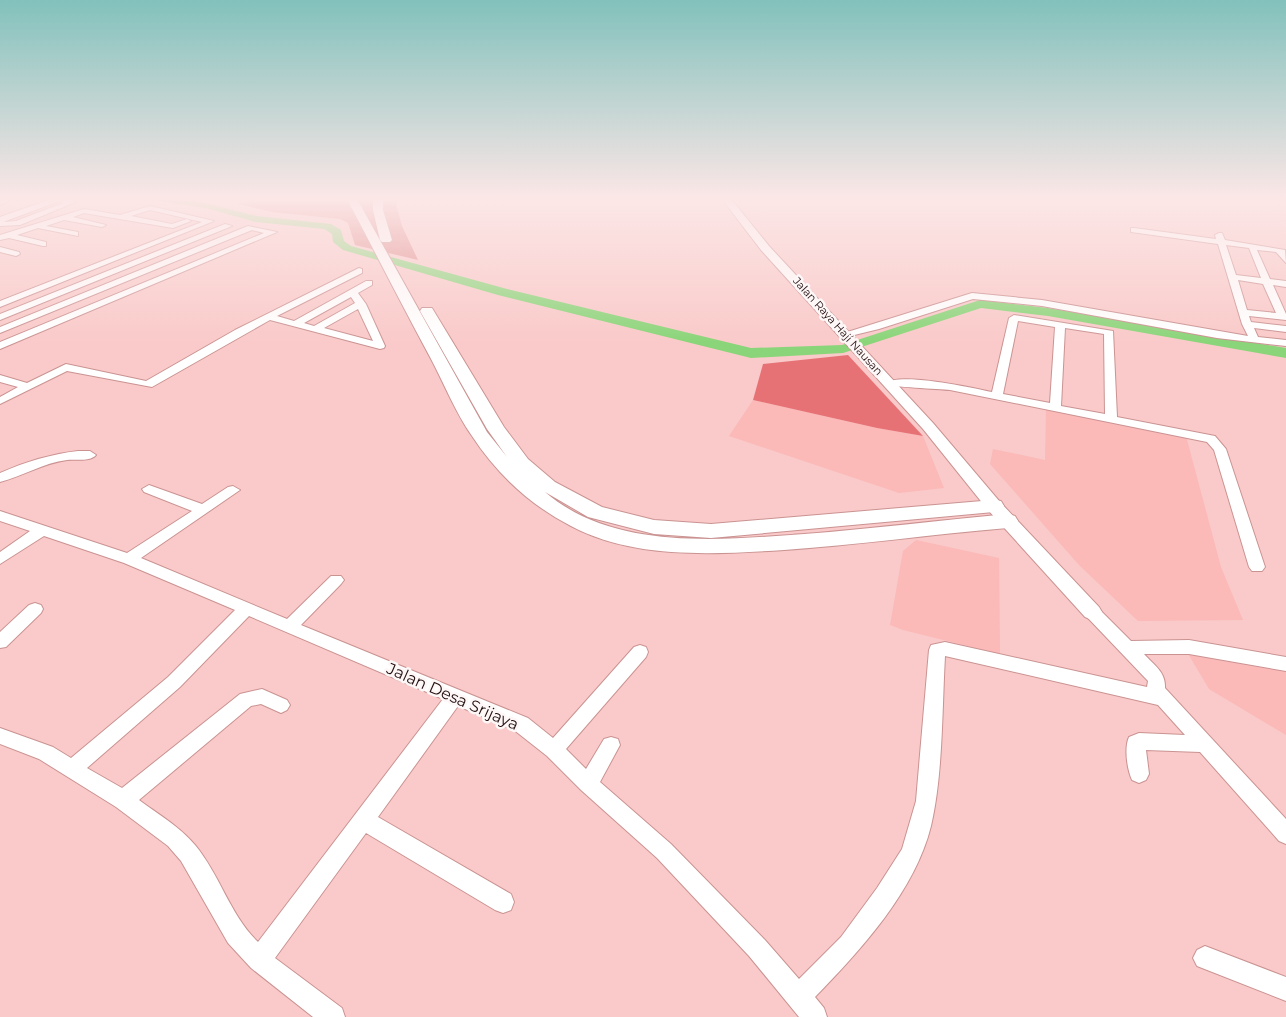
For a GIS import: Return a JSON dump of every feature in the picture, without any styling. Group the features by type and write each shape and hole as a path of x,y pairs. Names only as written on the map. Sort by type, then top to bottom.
{"highway":[{"path":"379,246 437,342"},
{"path":"389,246 437,342 479,434 505,469 532,493 580,523 600,530 667,546 710,547 842,538 993,514"}],"main road":[{"name":"Jalan Raya Haji Nausan","path":"764,246 891,384 950,454 993,514 1092,612"}],"street":[{"path":"0,304 146,246"},
{"path":"0,317 176,246"},
{"path":"0,330 207,246"},
{"path":"3,343 239,246"},
{"path":"1222,246 1243,312 1255,340"},
{"path":"1252,247 1282,252 1286,260"},
{"path":"1252,247 1266,282 1284,317"},
{"path":"0,250 16,254"},
{"path":"148,270 171,275"},
{"path":"0,401 68,367 148,385 269,317 359,271"},
{"path":"82,272 101,276"},
{"path":"1232,277 1286,284"},
{"path":"295,324 369,283"},
{"path":"269,317 380,346 357,296 352,293"},
{"path":"847,335 972,296 1042,303 1208,334 1286,343"},
{"path":"78,298 100,304"},
{"path":"316,329 361,304"},
{"path":"1243,312 1284,317"},
{"path":"997,396 1012,319 1023,318 1109,333 1112,419"},
{"path":"333,320 342,337"},
{"path":"1055,408 1060,324"},
{"path":"1248,324 1286,329"},
{"path":"0,378 28,387"},
{"path":"891,384 930,384 1207,438 1217,444 1257,567"},
{"path":"0,478 51,459 72,455 90,455"},
{"path":"149,489 203,510"},
{"path":"129,559 233,490"},
{"name":"Jalan Desa Srijaya","path":"0,516 129,559 521,724 554,750 588,784 664,852 757,948 815,1017"},
{"path":"0,559 42,530"},
{"path":"289,627 336,580"},
{"path":"0,642 35,609"},
{"path":"72,769 174,682 246,609"},
{"name":"Jalan Raya Haji Nausan","path":"1092,612 1131,649 1157,679 1156,690 1162,698 1286,834"},
{"path":"1131,649 1189,647 1286,664"},
{"path":"798,997 849,945 886,896 910,855 920,828 926,801 937,650 945,649 1162,698"},
{"path":"554,750 640,652"},
{"path":"123,800 246,699 262,696 281,705"},
{"path":"258,960 456,696"},
{"path":"0,736 46,753 123,800 184,846 236,935 258,960 333,1017"},
{"path":"1139,774 1135,748 1136,743 1139,741 1203,744"},
{"path":"588,784 610,745"},
{"path":"364,820 503,902"},
{"path":"1204,958 1286,989"}],"shaded area":[{"path":"361,246 412,246 418,260"},
{"path":"848,355 923,436 877,428 753,400 763,364"},
{"path":"753,400 877,428 923,436 944,488 899,493 729,436"},
{"path":"1046,409 1186,436 1221,567 1243,620 1138,621 1079,565 990,464 993,449 1045,460"},
{"path":"916,540 999,558 1000,654 903,630 890,625 903,551"},
{"path":"1187,652 1286,669 1286,735 1209,689"}],"waterway":[{"path":"345,246 503,292 751,353 843,349 980,304 1048,312 1236,346 1286,353"}]}
